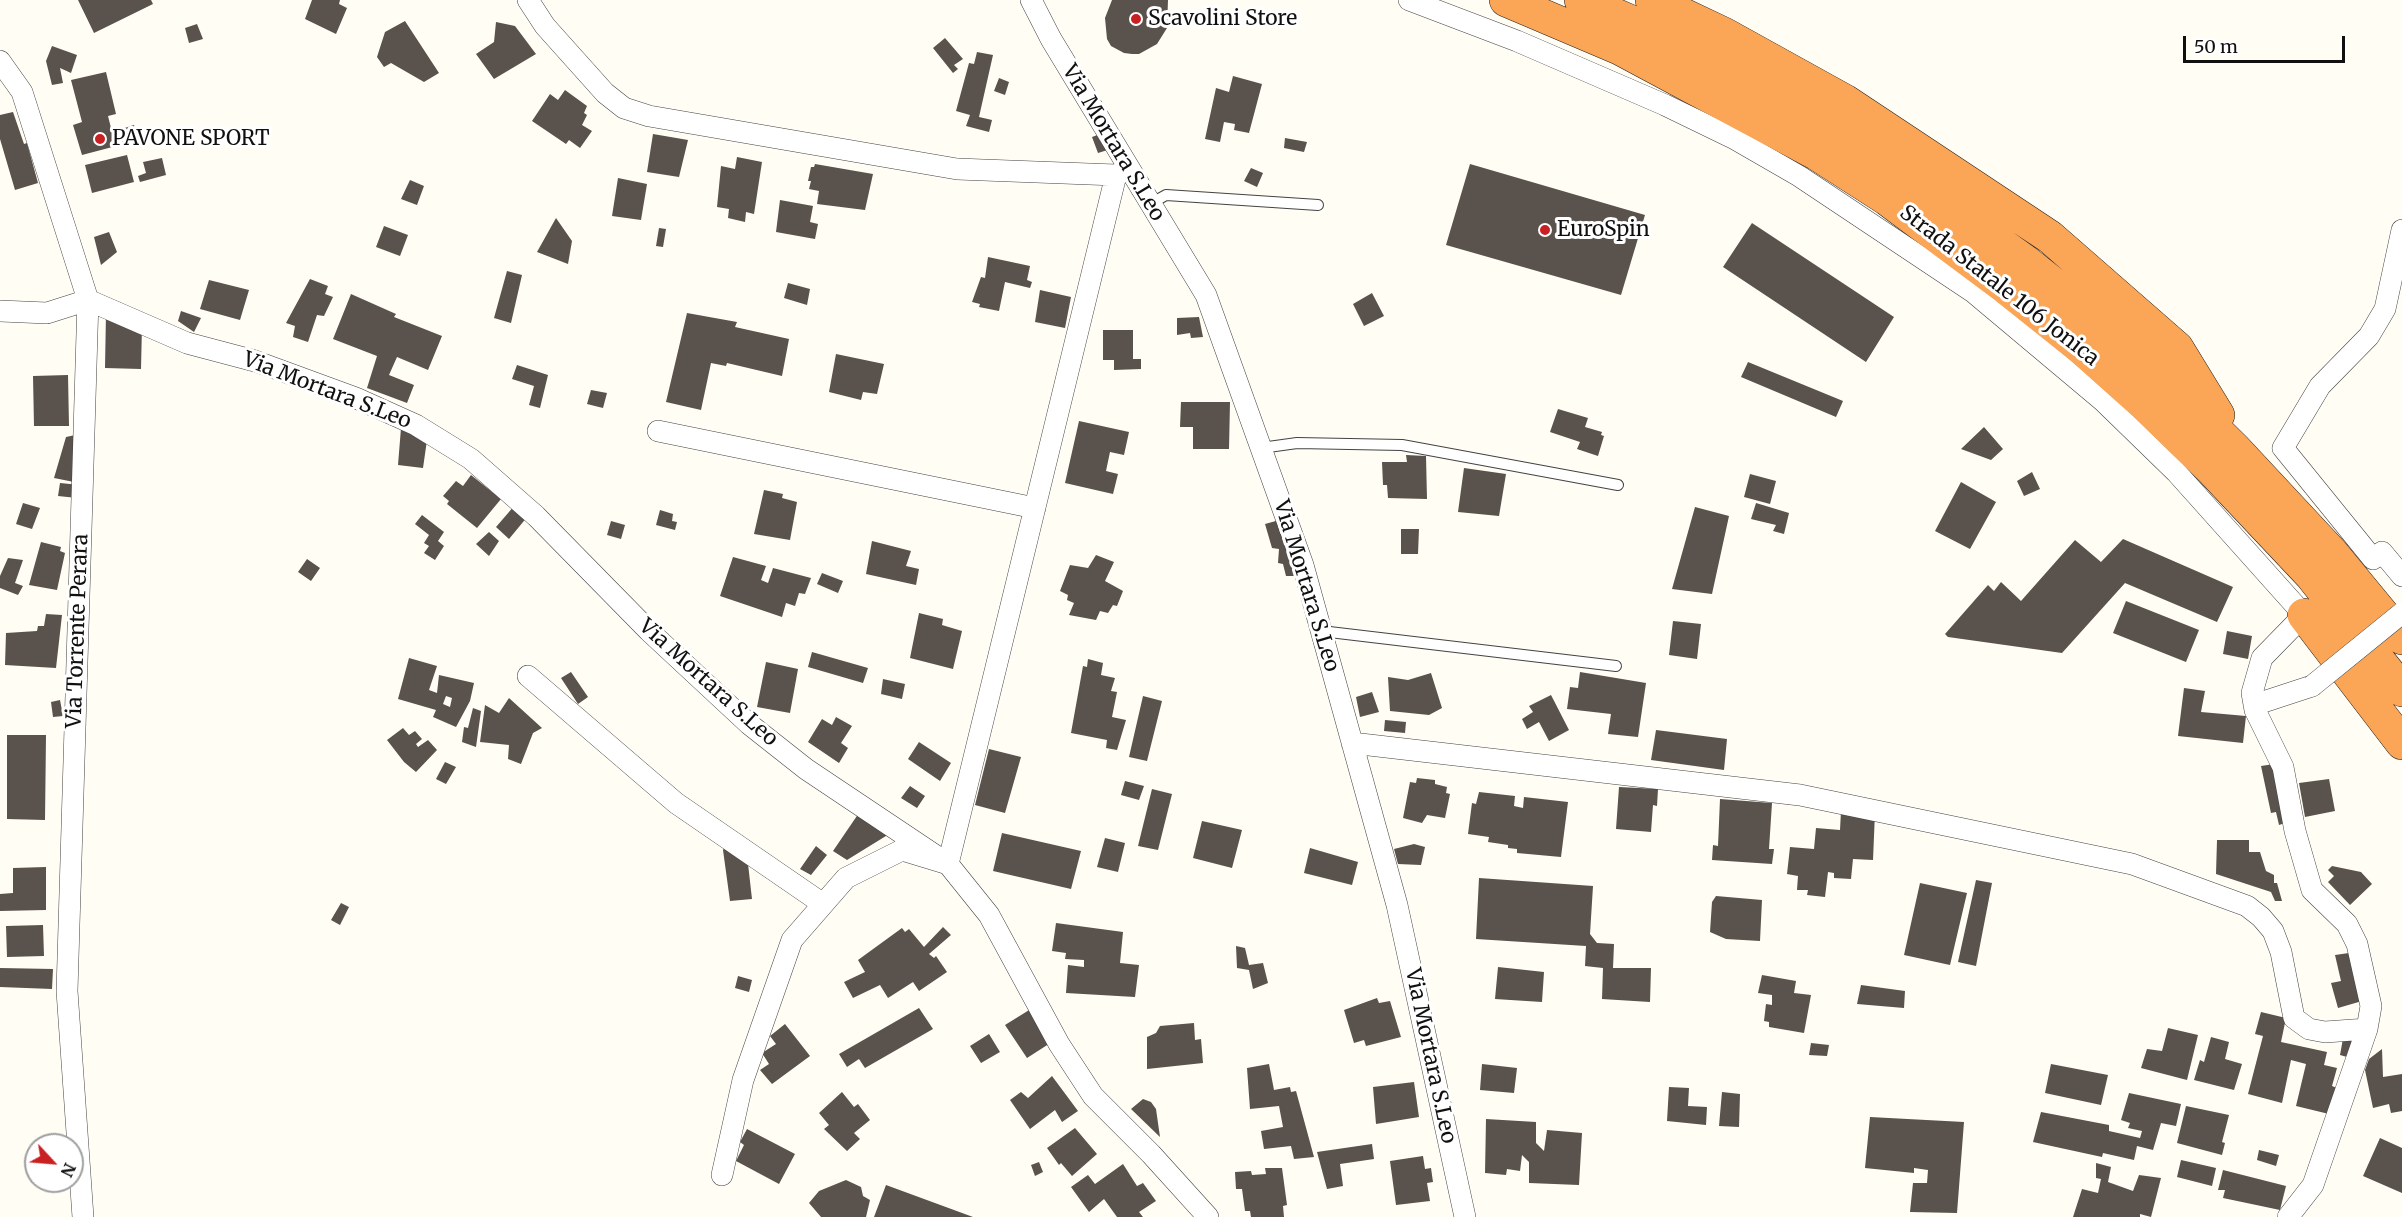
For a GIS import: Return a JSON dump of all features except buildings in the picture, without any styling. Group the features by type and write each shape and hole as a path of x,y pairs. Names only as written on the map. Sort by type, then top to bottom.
{"highway":[{"name":"Strada Statale 106 Jonica","path":"1480,0 1519,5 1619,48 1817,154 1887,199 2006,287 2087,353 2212,470 2311,575 2402,690"},
{"name":"Strada Statale 106 Jonica","path":"1581,0 1634,22 1833,128 1902,172 2026,262 2101,322 2165,380 2235,449 2332,553 2402,638"},
{"path":"1652,0 1724,34 1845,101 2050,237 2177,348 2235,449"},
{"path":"2304,615 2402,743"}],"street":[{"path":"528,0 545,26 605,93 624,108 649,116 957,169 1123,172 1035,508 948,864 902,850 846,878 792,940 742,1080 722,1175"},
{"name":"Via Mortara S.Leo","path":"1031,0 1123,172 1150,204 1206,295 1303,565 1397,905 1465,1217"},
{"path":"1409,0 1517,41 1665,105 1733,138 1808,182 1964,286 2111,408 2176,472 2304,615 2262,658 2252,693 2254,705 2283,767 2295,831 2312,890 2348,924 2357,944 2371,1006 2367,1029 2313,1185 2288,1217"},
{"name":"Via Torrente Perara","path":"0,61 22,92 88,300 67,991 83,1217"},
{"path":"2402,230 2385,309 2369,336 2320,386 2283,448 2373,559 2382,552 2402,576"},
{"path":"0,311 47,313 88,300"},
{"name":"Via Mortara S.Leo","path":"88,300 187,343 255,361 356,398 416,425 471,459 536,516 649,631 749,724 806,769 948,864 989,915 1059,1044 1092,1096 1151,1154 1208,1217"},
{"path":"658,431 1035,508"},
{"path":"2254,705 2312,686 2402,613"},
{"path":"528,676 676,803 823,904"},
{"path":"1352,743 1800,795 2132,864 2247,906 2261,917 2273,931 2281,952 2294,1018 2308,1029 2325,1032 2367,1029"}],"lane":[{"path":"1150,204 1166,195 1318,205"},
{"path":"1261,448 1297,443 1402,445 1618,485"},
{"path":"1321,631 1616,666"}],"place":[{"name":"Scavolini Store","path":"1136,19"},
{"name":"PAVONE SPORT","path":"100,139"},
{"name":"EuroSpin","path":"1545,230"}]}
